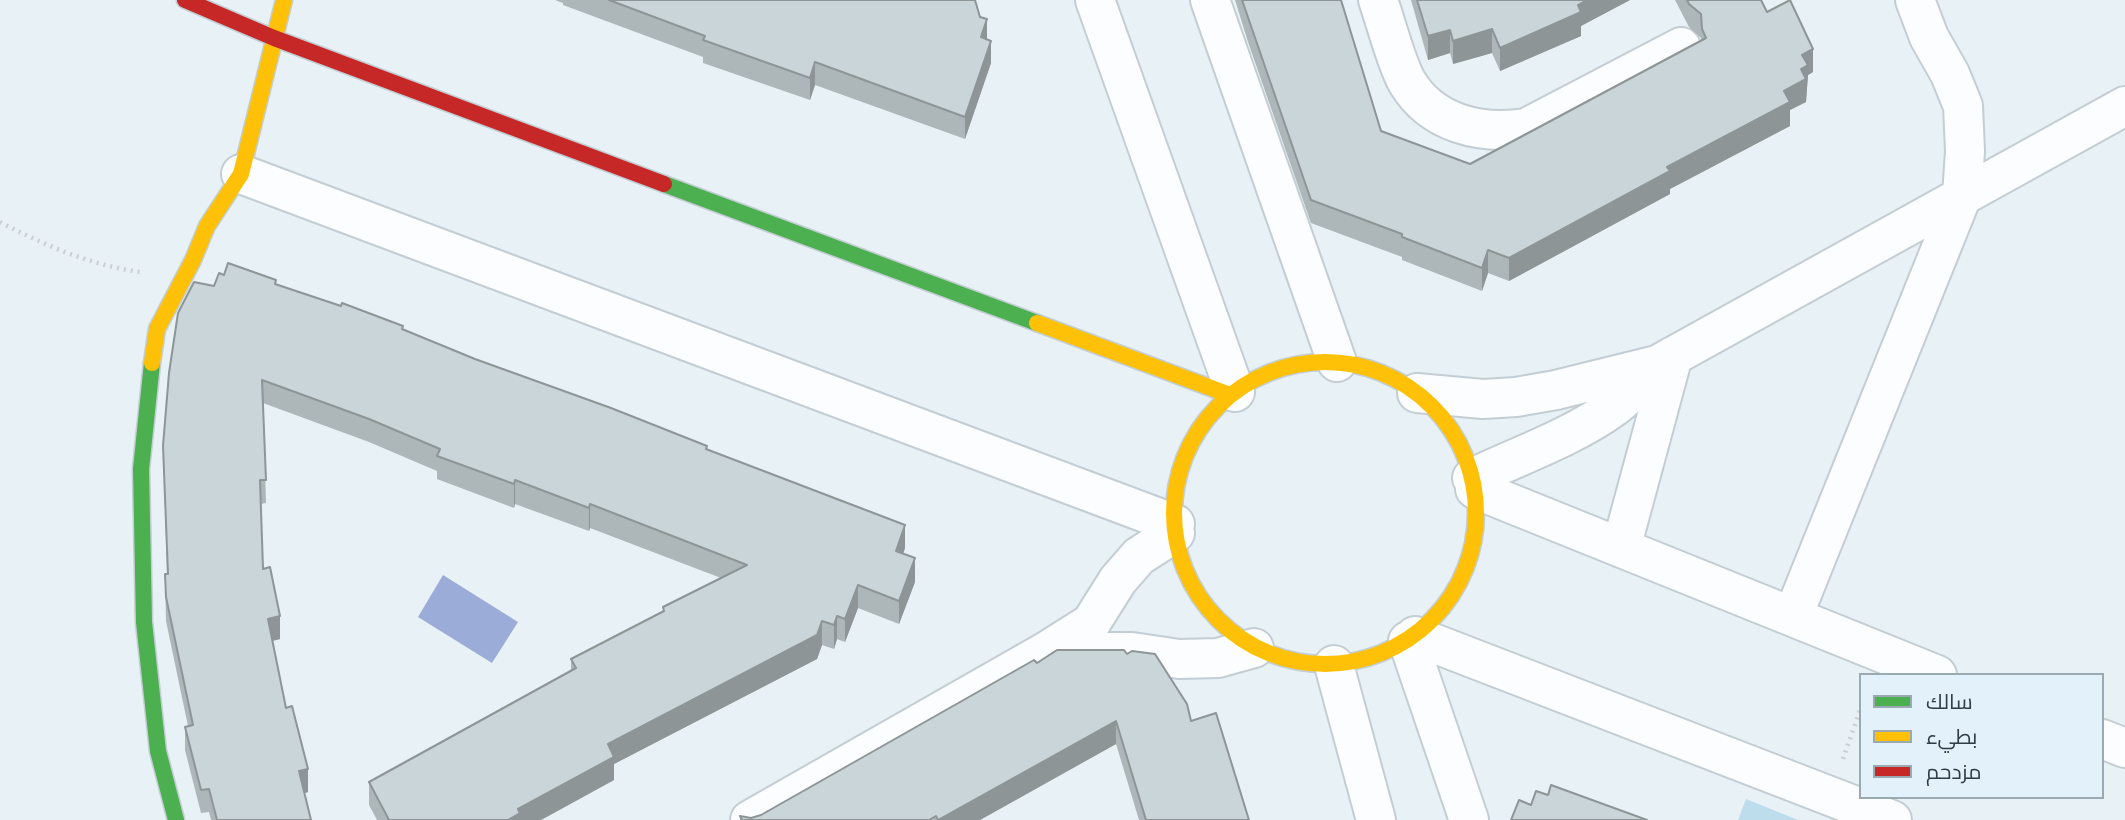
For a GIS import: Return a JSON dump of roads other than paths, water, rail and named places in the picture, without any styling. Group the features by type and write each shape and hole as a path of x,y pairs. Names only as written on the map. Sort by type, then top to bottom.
{"street":[{"path":"185,0 274,38 1233,393"},
{"path":"176,820 158,751 144,622 141,469 147,394 157,329 207,226 241,174 284,0"},
{"path":"1095,0 1233,393"},
{"path":"1210,0 1337,362"},
{"path":"1378,0 1407,81 1421,99 1438,114 1480,130 1504,132 1526,128 1681,47"},
{"path":"1793,616 1962,196 1965,150 1963,106 1950,74 1929,37 1916,0"},
{"path":"1473,484 1613,407 1665,361 2125,106"},
{"path":"241,174 1175,529"},
{"path":"1417,393 1483,399 1516,397 1556,390 1665,361"},
{"path":"1621,548 1665,361"},
{"path":"1310,362 1337,362 1366,367 1392,378 1417,393 1436,410 1452,430 1464,453 1473,484 1475,526 1465,572 1452,596 1435,618 1411,639 1359,662 1306,664 1279,658 1254,648 1210,612 1194,588 1182,562 1175,529 1175,500 1186,453 1198,431 1233,393 1258,377 1283,368 1310,362"},
{"path":"1473,484 1621,548 1932,673"},
{"path":"750,820 1091,623 1118,579 1139,556 1175,529"},
{"path":"1411,639 1892,820"},
{"path":"1411,639 1469,820"},
{"path":"1045,652 1132,652 1179,659 1218,658 1254,648"},
{"path":"1334,665 1376,820"},
{"path":"2104,740 2125,748"}],"water":[{"path":"443,575 518,622 492,663 418,617"}]}
